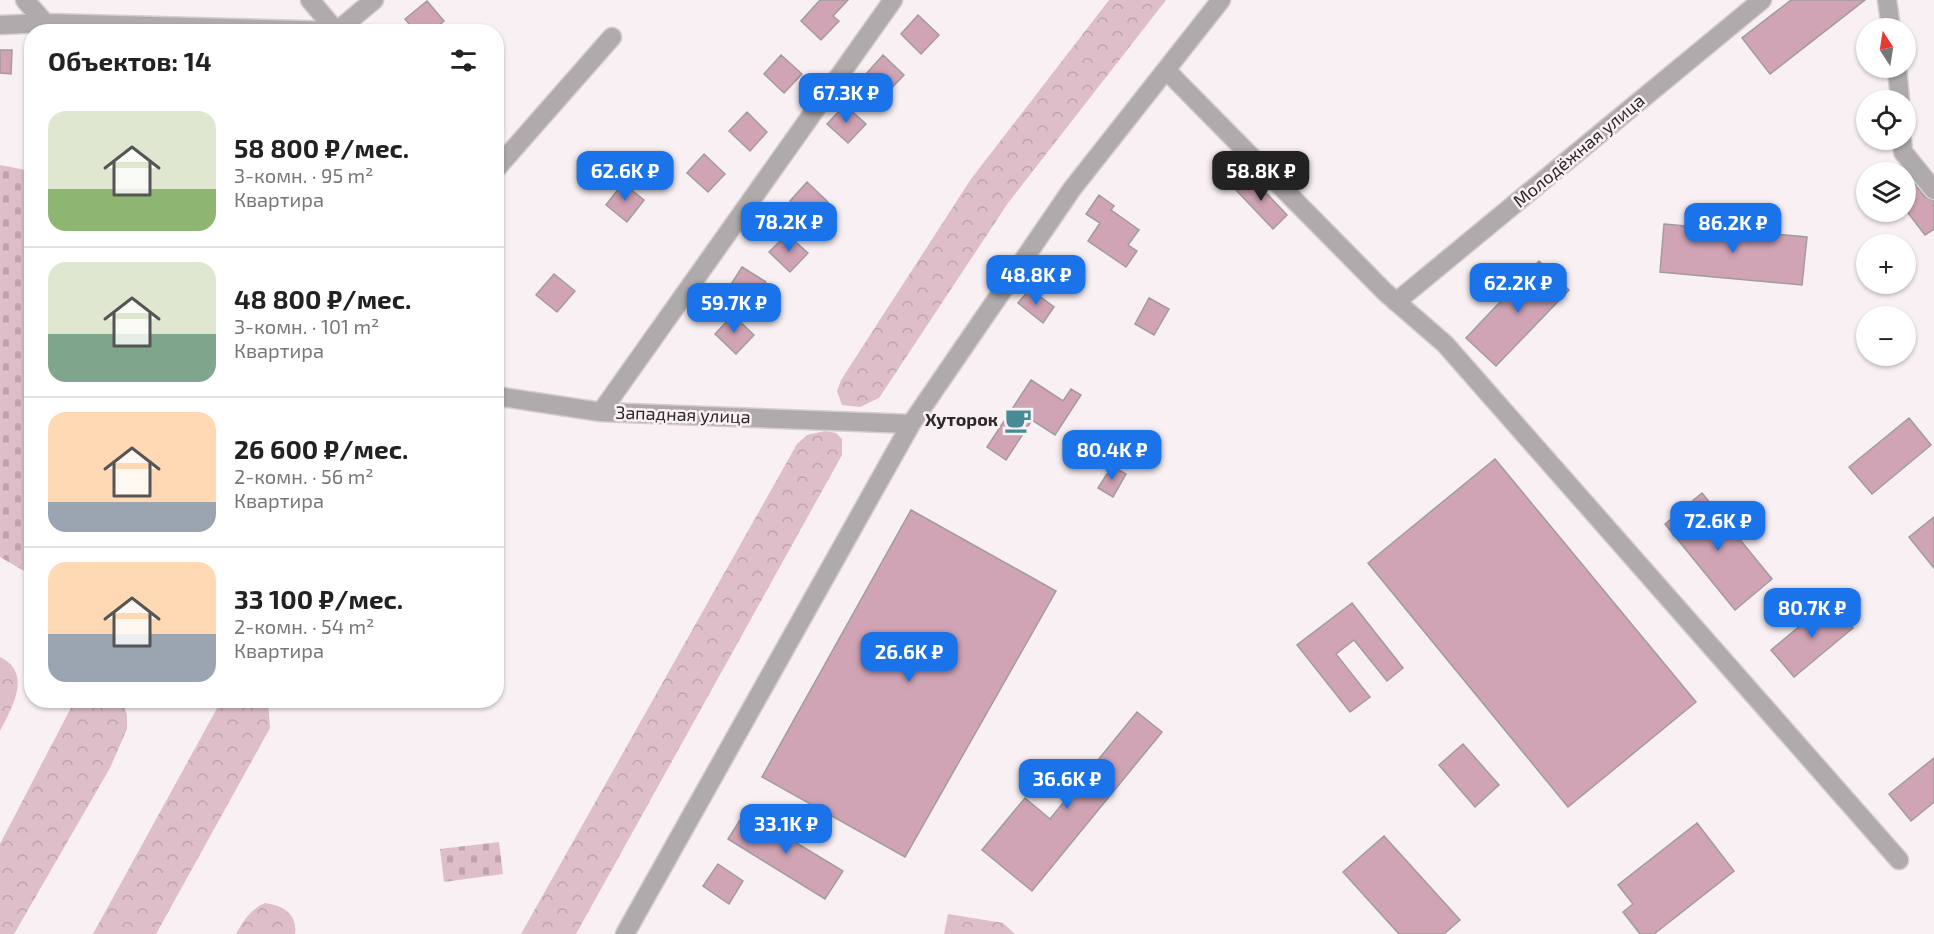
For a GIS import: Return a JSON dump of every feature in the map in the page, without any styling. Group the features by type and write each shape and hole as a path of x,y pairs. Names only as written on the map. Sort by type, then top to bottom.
{"street":[{"path":"25,0 45,23"},
{"path":"310,0 331,24"},
{"path":"345,24 374,0"},
{"name":"Западная улица","path":"601,412 893,0"},
{"path":"625,934 911,423 1072,189 1221,0"},
{"name":"Молодёжная улица","path":"1396,302 1762,0"},
{"path":"1887,0 1890,18"},
{"path":"0,25 82,24"},
{"path":"504,160 612,37"},
{"path":"1166,70 1396,302 1445,344 1899,860"},
{"path":"1903,150 1934,190"},
{"path":"504,397 601,412"},
{"name":"Западная улица","path":"601,412 911,423"}],"green space":[{"path":"1109,0 1166,0 1008,203 879,398 860,407 842,405 837,391 841,380 971,179"},
{"path":"0,165 24,170 24,571 0,557"},
{"path":"825,431 836,433 842,439 842,455 576,934 521,934 797,444 807,435"},
{"path":"0,657 16,672 18,681 14,701 0,731"},
{"path":"71,708 124,708 127,729 110,768 14,934 0,934 0,844"},
{"path":"217,708 269,708 270,728 156,934 93,934"},
{"path":"499,842 503,874 444,882 440,849"},
{"path":"265,903 283,908 288,912 294,921 295,934 236,934 248,916"},
{"path":"948,914 1003,923 1015,934 944,934"}],"building":[{"path":"820,0 848,0 833,16 839,21 821,40 801,21"},
{"path":"1791,0 1865,0 1770,74 1742,38"},
{"path":"427,1 444,21 441,24 409,24 405,19"},
{"path":"918,15 939,35 921,54 901,34"},
{"path":"0,50 12,50 11,74 0,73"},
{"path":"781,55 802,74 784,93 764,74"},
{"path":"883,55 904,75 886,94 866,74"},
{"path":"845,105 866,124 848,143 827,124"},
{"path":"747,112 767,132 750,151 729,131"},
{"path":"704,154 725,174 708,192 687,173"},
{"path":"1249,175 1287,215 1273,229 1235,189"},
{"path":"807,182 828,202 811,221 790,201"},
{"path":"623,183 644,200 627,222 606,205"},
{"path":"1916,186 1925,197 1934,201 1934,229 1925,235 1915,222"},
{"path":"1099,195 1114,206 1111,210 1139,230 1128,245 1137,251 1126,267 1088,241 1100,223 1086,214"},
{"path":"1664,224 1807,237 1802,285 1660,272"},
{"path":"787,234 808,253 790,272 769,252"},
{"path":"1539,261 1569,290 1496,366 1466,338"},
{"path":"742,267 766,282 752,304 728,289"},
{"path":"554,274 575,291 557,312 536,295"},
{"path":"1030,289 1054,307 1043,323 1018,303"},
{"path":"1149,298 1169,309 1154,335 1135,324"},
{"path":"733,315 754,335 736,354 715,334"},
{"name":"Хуторок","path":"1031,380 1063,401 1071,389 1081,395 1055,435 1032,420 1006,460 987,447"},
{"path":"1909,418 1931,445 1872,494 1849,467"},
{"path":"1495,459 1696,702 1568,807 1368,563"},
{"path":"1112,466 1126,474 1113,497 1098,488"},
{"path":"1702,493 1772,579 1735,610 1665,524"},
{"path":"911,510 1056,591 905,857 762,777"},
{"path":"1934,517 1934,568 1909,537"},
{"path":"1830,601 1853,628 1794,677 1771,650"},
{"path":"1352,603 1403,668 1387,681 1354,640 1336,654 1370,697 1350,712 1297,645"},
{"path":"1137,712 1162,732 1032,891 982,850 1025,798 1050,819"},
{"path":"1463,744 1499,785 1475,807 1439,765"},
{"path":"1934,758 1934,802 1911,821 1889,794"},
{"path":"745,812 843,871 825,899 728,839"},
{"path":"1697,823 1734,871 1654,934 1640,934 1623,912 1633,904 1618,885"},
{"path":"1384,836 1460,920 1444,934 1399,934 1343,872"},
{"path":"718,864 743,881 729,904 703,886"}],"place":[{"name":"Хуторок","path":"1018,420"}]}
